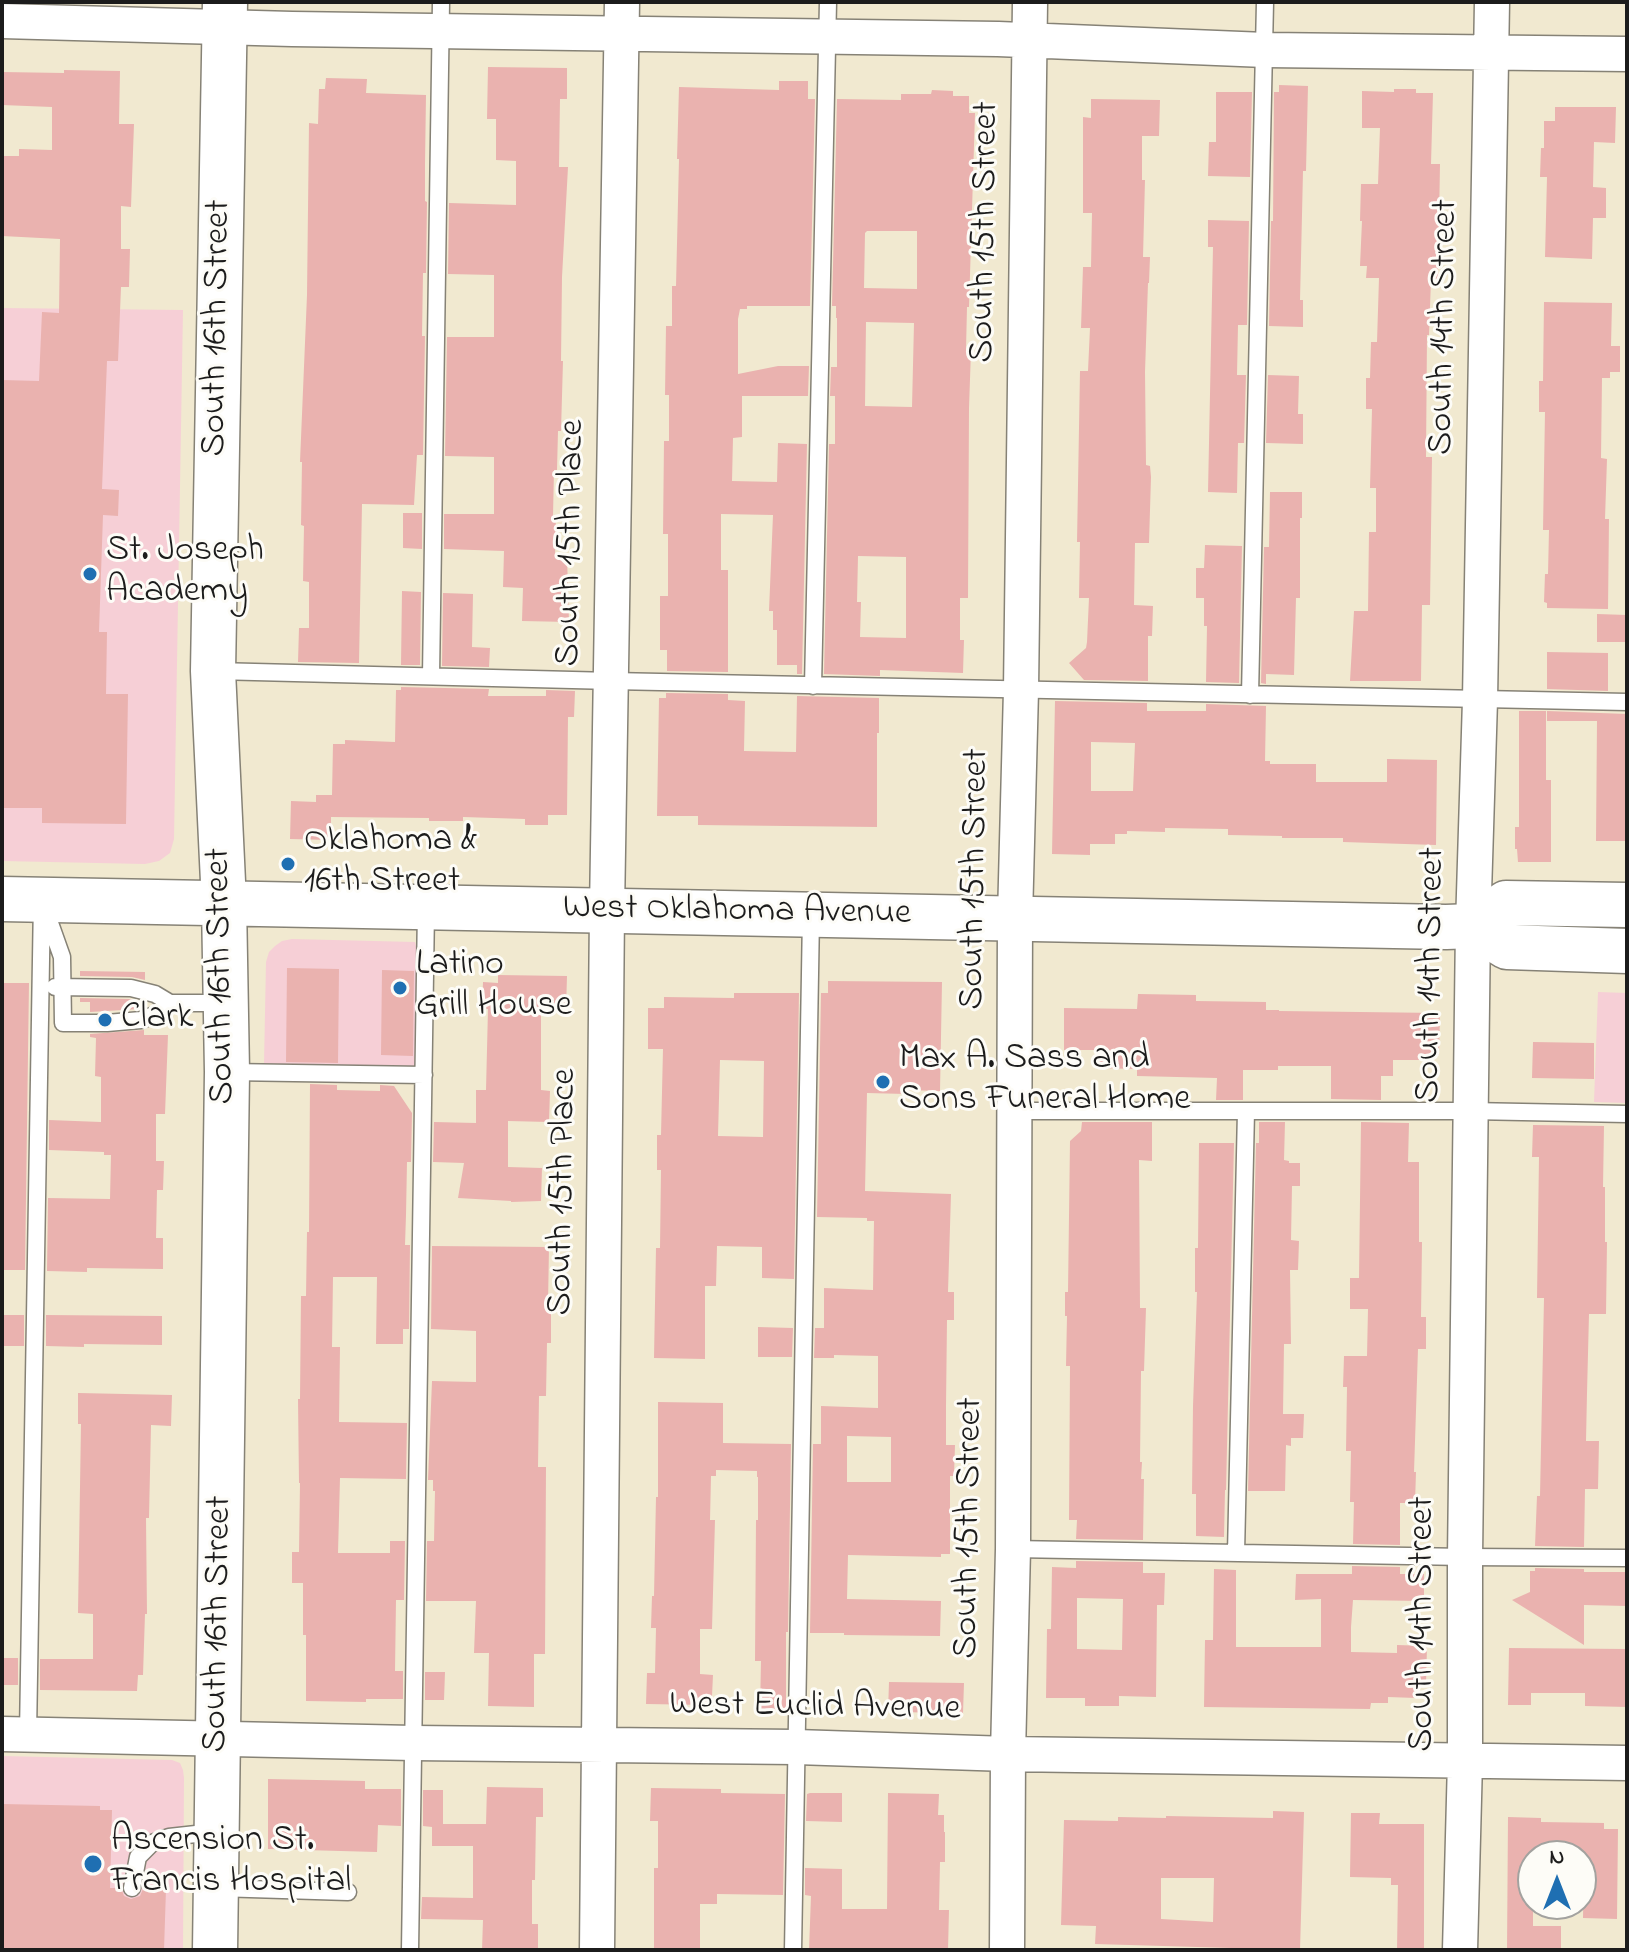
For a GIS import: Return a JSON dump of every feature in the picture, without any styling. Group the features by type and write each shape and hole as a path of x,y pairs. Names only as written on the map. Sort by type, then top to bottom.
{"street":[{"name":"South 15th Street","path":"1007,1950 1013,1549 1015,918 1030,2"},
{"name":"South 14th Street","path":"1460,1950 1465,1761 1473,926 1492,2"},
{"path":"2,21 225,14 621,18 828,36 1265,50 1627,54"},
{"name":"South 16th Street","path":"215,1950 227,1072 224,903 213,671 225,14"},
{"name":"South 15th Place","path":"597,1950 607,910 621,18"},
{"name":"West Oklahoma Avenue","path":"22,900 1473,926"},
{"path":"1627,905 1506,903 1473,926 1507,947 1627,951"},
{"name":"West Euclid Avenue","path":"15,1734 1627,1763"}],"lane":[{"path":"813,686 828,2"},
{"path":"1250,695 1265,2"},
{"path":"431,676 441,17"},
{"path":"213,671 1627,702"},
{"path":"15,1734 40,987 22,900"},
{"path":"22,900 62,957 63,1023 141,1020 157,1014 170,1003"},
{"path":"410,1950 426,907"},
{"path":"793,1950 811,914"},
{"path":"40,987 131,988 155,994 170,1003 226,1003"},
{"path":"227,1072 424,1075"},
{"path":"1013,1111 1627,1114"},
{"path":"1236,1553 1246,1111"},
{"path":"1013,1549 1627,1558"},
{"path":"132,1888 138,1857 152,1843 169,1837 216,1832"},
{"path":"216,1888 348,1892"}],"shaded area":[{"name":"St. Joseph Academy","path":"2,308 183,310 174,839 170,853 159,861 145,864 2,861"},
{"path":"292,939 415,942 419,959 417,1071 273,1068 264,1064 266,962 275,946"},
{"path":"1598,992 1627,993 1627,1103 1594,1102"},
{"name":"Ascension St. Francis Hospital","path":"2,1756 172,1760 180,1763 184,1778 183,1950 2,1950"}],"building":[{"path":"488,67 567,68 567,99 560,99 559,167 568,167 562,277 561,431 558,431 557,470 554,470 553,516 556,516 555,556 567,556 569,622 522,621 523,588 503,587 504,551 444,549 444,514 494,514 494,457 445,456 447,337 494,337 494,275 448,274 449,203 516,205 516,161 496,160 496,119 487,119"},
{"path":"64,70 120,71 119,124 134,124 131,207 121,206 121,249 130,249 129,287 121,287 118,361 107,361 102,489 119,490 118,516 103,515 99,632 107,632 106,694 128,694 126,824 42,823 42,808 2,808 2,380 39,381 42,312 59,313 60,239 2,236 2,156 19,156 19,149 52,150 52,107 2,105 2,72 64,73"},
{"path":"326,78 367,79 366,93 426,95 423,455 417,455 414,505 362,504 359,663 298,662 299,628 309,628 309,582 303,581 300,462 307,295 309,123 318,124 319,89 325,89"},
{"path":"779,81 808,81 808,99 815,99 810,306 747,306 747,309 740,309 738,374 778,366 809,366 808,396 742,396 742,437 733,438 732,481 777,482 778,443 807,444 802,674 797,674 797,665 777,665 777,630 773,630 773,611 769,611 773,515 721,514 721,570 728,570 728,672 667,671 667,650 660,650 660,596 668,596 668,534 663,534 664,441 669,441 669,395 665,395 666,326 672,326 672,286 676,286 679,87 779,90"},
{"path":"1279,85 1308,86 1300,300 1303,300 1303,327 1269,326 1274,92 1279,92"},
{"path":"1394,89 1433,93 1431,164 1440,164 1438,279 1431,279 1427,335 1426,457 1432,457 1430,605 1422,605 1421,681 1350,681 1354,611 1368,611 1369,532 1376,532 1376,488 1370,488 1372,409 1366,409 1366,378 1370,378 1371,342 1377,342 1379,278 1366,278 1367,266 1360,266 1360,221 1361,184 1378,184 1380,128 1362,128 1362,91 1394,92"},
{"path":"932,90 953,91 953,96 969,96 969,113 975,113 966,350 971,350 968,598 960,598 963,673 880,670 880,676 824,674 829,444 835,444 835,396 830,396 831,367 837,367 837,318 836,306 832,306 837,99 901,100 901,94 931,94","holes":["867,231 917,231 917,289 864,288","866,322 914,323 912,407 865,406","858,556 906,557 906,638 860,637 861,602 857,602"]},
{"path":"1216,92 1252,92 1250,177 1208,176 1209,142 1216,142"},
{"path":"1091,99 1160,100 1159,136 1142,136 1142,180 1145,180 1143,257 1150,257 1145,372 1146,465 1150,466 1151,477 1149,543 1135,543 1134,605 1153,606 1152,636 1148,636 1148,681 1084,680 1069,663 1086,648 1089,598 1079,598 1080,542 1077,542 1080,371 1088,371 1090,328 1081,328 1083,267 1091,267 1092,213 1083,213 1083,117 1091,118"},
{"path":"1555,107 1616,107 1615,143 1594,142 1593,187 1606,188 1606,218 1593,218 1592,259 1545,257 1547,177 1540,177 1541,148 1544,148 1544,121 1555,121"},
{"path":"1208,220 1249,221 1247,325 1238,325 1237,375 1246,375 1244,443 1238,443 1237,493 1208,492 1213,247 1208,247"},
{"path":"1544,302 1612,303 1611,346 1620,346 1620,372 1610,372 1610,378 1602,378 1601,458 1607,459 1605,519 1609,519 1608,609 1547,608 1544,602 1549,530 1543,530 1545,412 1539,412 1539,381 1543,381"},
{"path":"1268,375 1299,376 1298,414 1303,414 1303,444 1266,443"},
{"path":"1270,492 1302,492 1302,518 1294,675 1266,674 1266,684 1261,683 1264,547 1269,547"},
{"path":"403,513 422,513 422,549 403,548"},
{"path":"1205,545 1242,546 1239,683 1206,682 1204,598 1196,598 1196,568 1204,568"},
{"path":"402,591 421,592 420,665 401,665"},
{"path":"443,593 473,594 472,647 490,648 489,667 442,666"},
{"path":"1597,614 1627,615 1627,642 1597,642"},
{"path":"1547,652 1608,653 1608,691 1547,689"},
{"path":"401,687 489,689 488,696 546,696 546,690 575,691 574,717 568,717 567,815 548,815 548,825 525,825 525,819 463,817 463,821 429,821 429,818 331,817 331,840 290,839 291,801 316,802 316,795 332,795 333,744 345,744 345,740 395,742 396,690 401,690"},
{"path":"666,693 728,694 728,700 745,701 744,751 796,752 797,696 879,698 877,827 698,825 698,816 657,816 659,698 666,698"},
{"path":"1055,701 1147,703 1147,711 1206,711 1206,704 1266,706 1265,761 1270,761 1270,764 1316,764 1316,782 1387,782 1387,759 1437,760 1436,845 1343,842 1343,838 1228,835 1228,829 1165,828 1165,832 1127,831 1127,834 1115,834 1115,844 1090,844 1090,855 1052,854","holes":["1091,742 1135,743 1133,791 1091,791"]},
{"path":"1519,711 1546,711 1546,780 1551,780 1551,862 1518,862 1515,849 1515,827 1519,827"},
{"path":"1547,711 1627,714 1627,841 1596,841 1597,721 1547,721"},
{"path":"287,968 339,969 338,1063 286,1062"},
{"path":"382,970 414,971 413,1056 381,1055"},
{"path":"80,971 145,972 145,980 80,976"},
{"path":"498,975 567,976 566,1010 541,1009 541,1090 550,1091 549,1122 508,1121 508,1167 542,1168 541,1201 458,1198 464,1163 433,1162 434,1122 476,1123 476,1090 486,1090 488,1009 482,1009 483,982 498,983"},
{"path":"828,981 942,982 940,1091 867,1093 865,1191 951,1194 948,1292 954,1292 954,1320 947,1320 946,1445 955,1445 954,1476 950,1476 950,1554 941,1554 941,1557 848,1555 847,1599 941,1601 940,1636 810,1633 813,1444 821,1444 821,1406 878,1408 878,1356 814,1358 815,1328 824,1328 824,1288 873,1290 874,1221 867,1221 867,1218 817,1217 821,993 828,993","holes":["847,1436 891,1437 891,1482 847,1482"]},
{"path":"2,983 29,983 25,1270 2,1270"},
{"path":"734,993 799,993 794,1279 762,1278 762,1247 717,1246 716,1286 705,1286 705,1359 654,1358 656,1248 660,1248 661,1170 657,1170 657,1135 661,1135 663,1049 648,1049 648,1008 664,1008 664,997 734,998","holes":["720,1060 764,1061 763,1137 718,1136"]},
{"path":"1138,994 1196,995 1196,1001 1266,1002 1266,1010 1279,1011 1440,1013 1439,1055 1420,1055 1420,1060 1393,1060 1393,1076 1381,1076 1381,1100 1331,1099 1331,1066 1278,1066 1278,1070 1243,1070 1243,1100 1216,1100 1217,1078 1137,1076 1137,1069 1096,1068 1096,1050 1064,1050 1064,1008 1137,1009"},
{"path":"80,998 130,999 144,1003 144,1007 90,1012 90,1002 80,1002"},
{"path":"144,1030 144,1035 168,1035 165,1114 156,1114 156,1161 164,1161 163,1190 157,1190 156,1238 163,1238 163,1269 47,1271 48,1198 110,1199 111,1155 104,1155 104,1152 49,1150 49,1120 101,1122 101,1077 95,1076 96,1038 90,1037 90,1034"},
{"path":"1533,1042 1594,1043 1594,1079 1532,1078"},
{"path":"310,1084 337,1085 337,1090 380,1091 380,1085 394,1086 412,1113 405,1245 410,1245 409,1329 403,1329 403,1344 376,1344 377,1277 333,1277 332,1347 340,1347 339,1422 407,1423 406,1479 340,1478 338,1553 390,1553 390,1541 405,1541 404,1600 396,1600 395,1671 403,1671 403,1699 306,1701 303,1583 292,1583 292,1552 299,1552 298,1399 301,1296 306,1296 309,1232"},
{"path":"1082,1122 1152,1122 1152,1161 1139,1160 1140,1308 1146,1308 1144,1371 1141,1371 1143,1540 1076,1539 1077,1520 1069,1520 1070,1366 1066,1366 1065,1292 1068,1292 1070,1141 1081,1131"},
{"path":"1259,1122 1285,1122 1284,1160 1300,1163 1300,1186 1292,1186 1291,1240 1299,1241 1298,1270 1290,1270 1291,1344 1284,1344 1283,1414 1304,1414 1303,1438 1291,1438 1291,1446 1286,1445 1285,1491 1248,1491"},
{"path":"1361,1122 1409,1123 1408,1162 1419,1162 1421,1317 1426,1317 1426,1349 1418,1349 1415,1503 1400,1503 1400,1545 1353,1544 1351,1451 1346,1451 1347,1387 1343,1387 1344,1356 1367,1356 1368,1309 1350,1309 1350,1278 1359,1278"},
{"path":"1533,1125 1604,1126 1606,1314 1589,1314 1586,1441 1599,1441 1598,1489 1585,1489 1584,1547 1535,1546 1537,1496 1540,1496 1544,1298 1537,1298 1539,1157 1532,1157"},
{"path":"1199,1143 1234,1143 1224,1537 1196,1536 1196,1494 1192,1494"},
{"path":"432,1246 549,1247 551,1343 547,1343 546,1396 539,1396 538,1467 546,1467 545,1654 534,1654 534,1707 488,1706 489,1653 474,1653 476,1601 426,1601 427,1541 434,1541 435,1491 433,1480 428,1480 432,1381 476,1382 476,1331 431,1329"},
{"path":"2,1315 24,1315 24,1346 2,1346"},
{"path":"46,1315 162,1316 162,1345 46,1346"},
{"path":"758,1327 793,1328 792,1357 758,1357"},
{"path":"78,1393 172,1395 171,1426 151,1425 149,1518 146,1518 147,1614 143,1675 138,1675 137,1691 40,1690 40,1659 93,1659 93,1614 78,1613 81,1424 78,1424"},
{"path":"658,1402 723,1403 723,1443 791,1444 786,1710 760,1710 761,1661 755,1661 757,1471 716,1470 716,1476 711,1476 710,1520 715,1520 712,1629 700,1629 700,1674 713,1675 712,1696 707,1696 707,1705 646,1704 647,1673 655,1673 656,1628 651,1628 658,1497"},
{"path":"1076,1561 1143,1562 1143,1573 1165,1573 1164,1605 1157,1605 1156,1697 1119,1696 1119,1706 1085,1706 1085,1698 1046,1698 1052,1567 1076,1568","holes":["1077,1598 1123,1599 1122,1650 1077,1649"]},
{"path":"1352,1566 1400,1567 1400,1574 1424,1574 1424,1601 1353,1600 1351,1627 1351,1652 1397,1653 1397,1645 1427,1646 1426,1685 1417,1685 1416,1698 1388,1697 1388,1703 1371,1703 1370,1709 1204,1707 1205,1640 1213,1640 1214,1569 1236,1570 1236,1647 1321,1647 1321,1599 1295,1600 1296,1574 1352,1574"},
{"path":"1535,1568 1627,1572 1627,1606 1584,1605 1584,1645 1512,1600 1530,1592 1530,1571 1535,1571"},
{"path":"1509,1648 1627,1649 1627,1707 1585,1706 1585,1693 1531,1693 1531,1705 1508,1705"},
{"path":"2,1658 18,1658 18,1685 2,1685"},
{"path":"425,1672 445,1672 444,1700 425,1700"},
{"path":"889,1682 964,1683 963,1713 888,1712"},
{"path":"268,1779 365,1781 365,1789 401,1789 401,1826 378,1825 377,1852 268,1849"},
{"path":"487,1787 543,1788 543,1817 536,1817 535,1880 532,1880 532,1924 538,1924 538,1950 482,1950 483,1920 421,1919 422,1897 473,1898 473,1846 432,1846 432,1827 423,1826 423,1790 443,1790 443,1824 486,1824"},
{"path":"651,1788 785,1794 783,1895 717,1894 717,1904 700,1904 700,1950 654,1950 654,1868 658,1868 658,1821 650,1821"},
{"path":"842,1793 842,1822 806,1821 807,1794"},
{"path":"888,1793 939,1794 938,1815 944,1815 945,1862 940,1862 939,1910 949,1910 948,1950 809,1950 811,1896 805,1895 805,1868 842,1869 842,1909 887,1909"},
{"path":"2,1804 100,1806 100,1810 112,1810 110,1888 121,1888 124,1896 131,1899 140,1896 143,1889 166,1889 164,1950 2,1950"},
{"path":"1273,1811 1304,1812 1300,1950 1095,1944 1096,1926 1061,1925 1064,1820 1118,1821 1118,1817 1166,1816 1273,1818","holes":["1161,1878 1214,1878 1213,1922 1161,1919"]},
{"path":"1351,1813 1380,1813 1379,1824 1424,1824 1424,1950 1397,1950 1398,1885 1391,1885 1391,1878 1350,1877"},
{"path":"1508,1817 1541,1818 1541,1822 1604,1823 1604,1829 1618,1829 1617,1919 1597,1918 1597,1840 1517,1840 1517,1920 1533,1920 1533,1926 1561,1926 1561,1950 1507,1950"}],"place":[{"name":"St. Joseph Academy","path":"90,574"},
{"name":"Oklahoma & 16th Street","path":"288,864"},
{"name":"Latino Grill House","path":"400,988"},
{"name":"Clark","path":"105,1020"},
{"name":"Max A. Sass and Sons Funeral Home","path":"883,1082"},
{"name":"Ascension St. Francis Hospital","path":"93,1864"}]}
